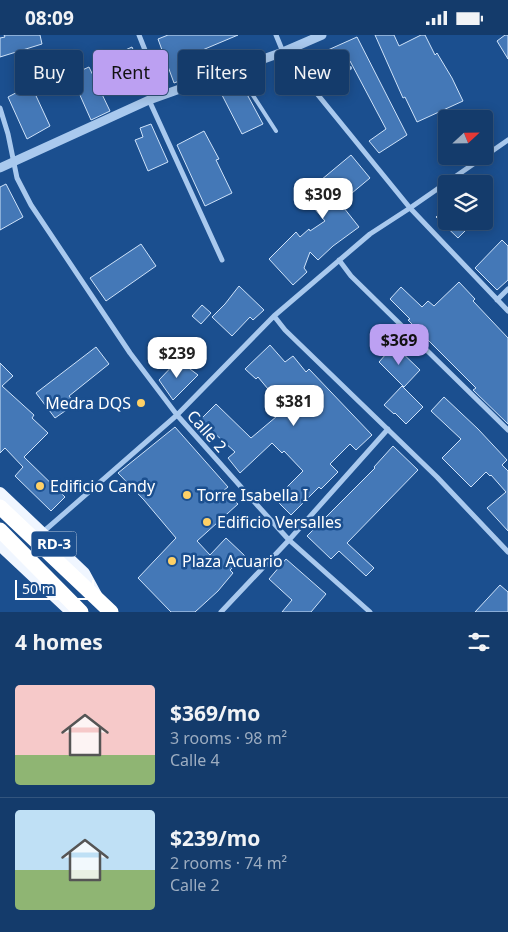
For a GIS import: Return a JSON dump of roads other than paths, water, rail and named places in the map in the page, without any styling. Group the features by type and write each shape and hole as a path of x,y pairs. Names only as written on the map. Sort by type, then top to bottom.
{"highway":[{"name":"RD-3","path":"0,507 111,612"},
{"name":"RD-3","path":"0,530 81,612"}],"main road":[{"name":"RD-3","path":"0,493 84,573 100,601"},
{"name":"RD-3","path":"2,551 74,612"}],"street":[{"path":"139,35 163,96"},
{"path":"276,35 282,50"},
{"path":"288,50 322,35"},
{"path":"0,168 149,101 178,90"},
{"path":"318,95 410,209 508,311"},
{"path":"149,101 222,260"},
{"name":"Calle 2","path":"0,108 8,134 17,178 31,205 130,353 177,415 289,540 370,612"},
{"path":"43,533 177,415 274,316 339,260 370,234 410,209 508,140"},
{"path":"339,260 351,276 508,430"},
{"path":"497,299 508,289"},
{"path":"274,316 285,330 437,477 508,552"},
{"path":"221,612 289,540 388,429"}],"lane":[{"path":"253,95 276,131"}],"place":[{"name":"Medra DQS","path":"141,403"},
{"name":"Edificio Candy","path":"40,486"},
{"name":"Torre Isabella I","path":"187,495"},
{"name":"Edificio Versalles","path":"207,522"},
{"name":"Plaza Acuario","path":"172,561"}]}
